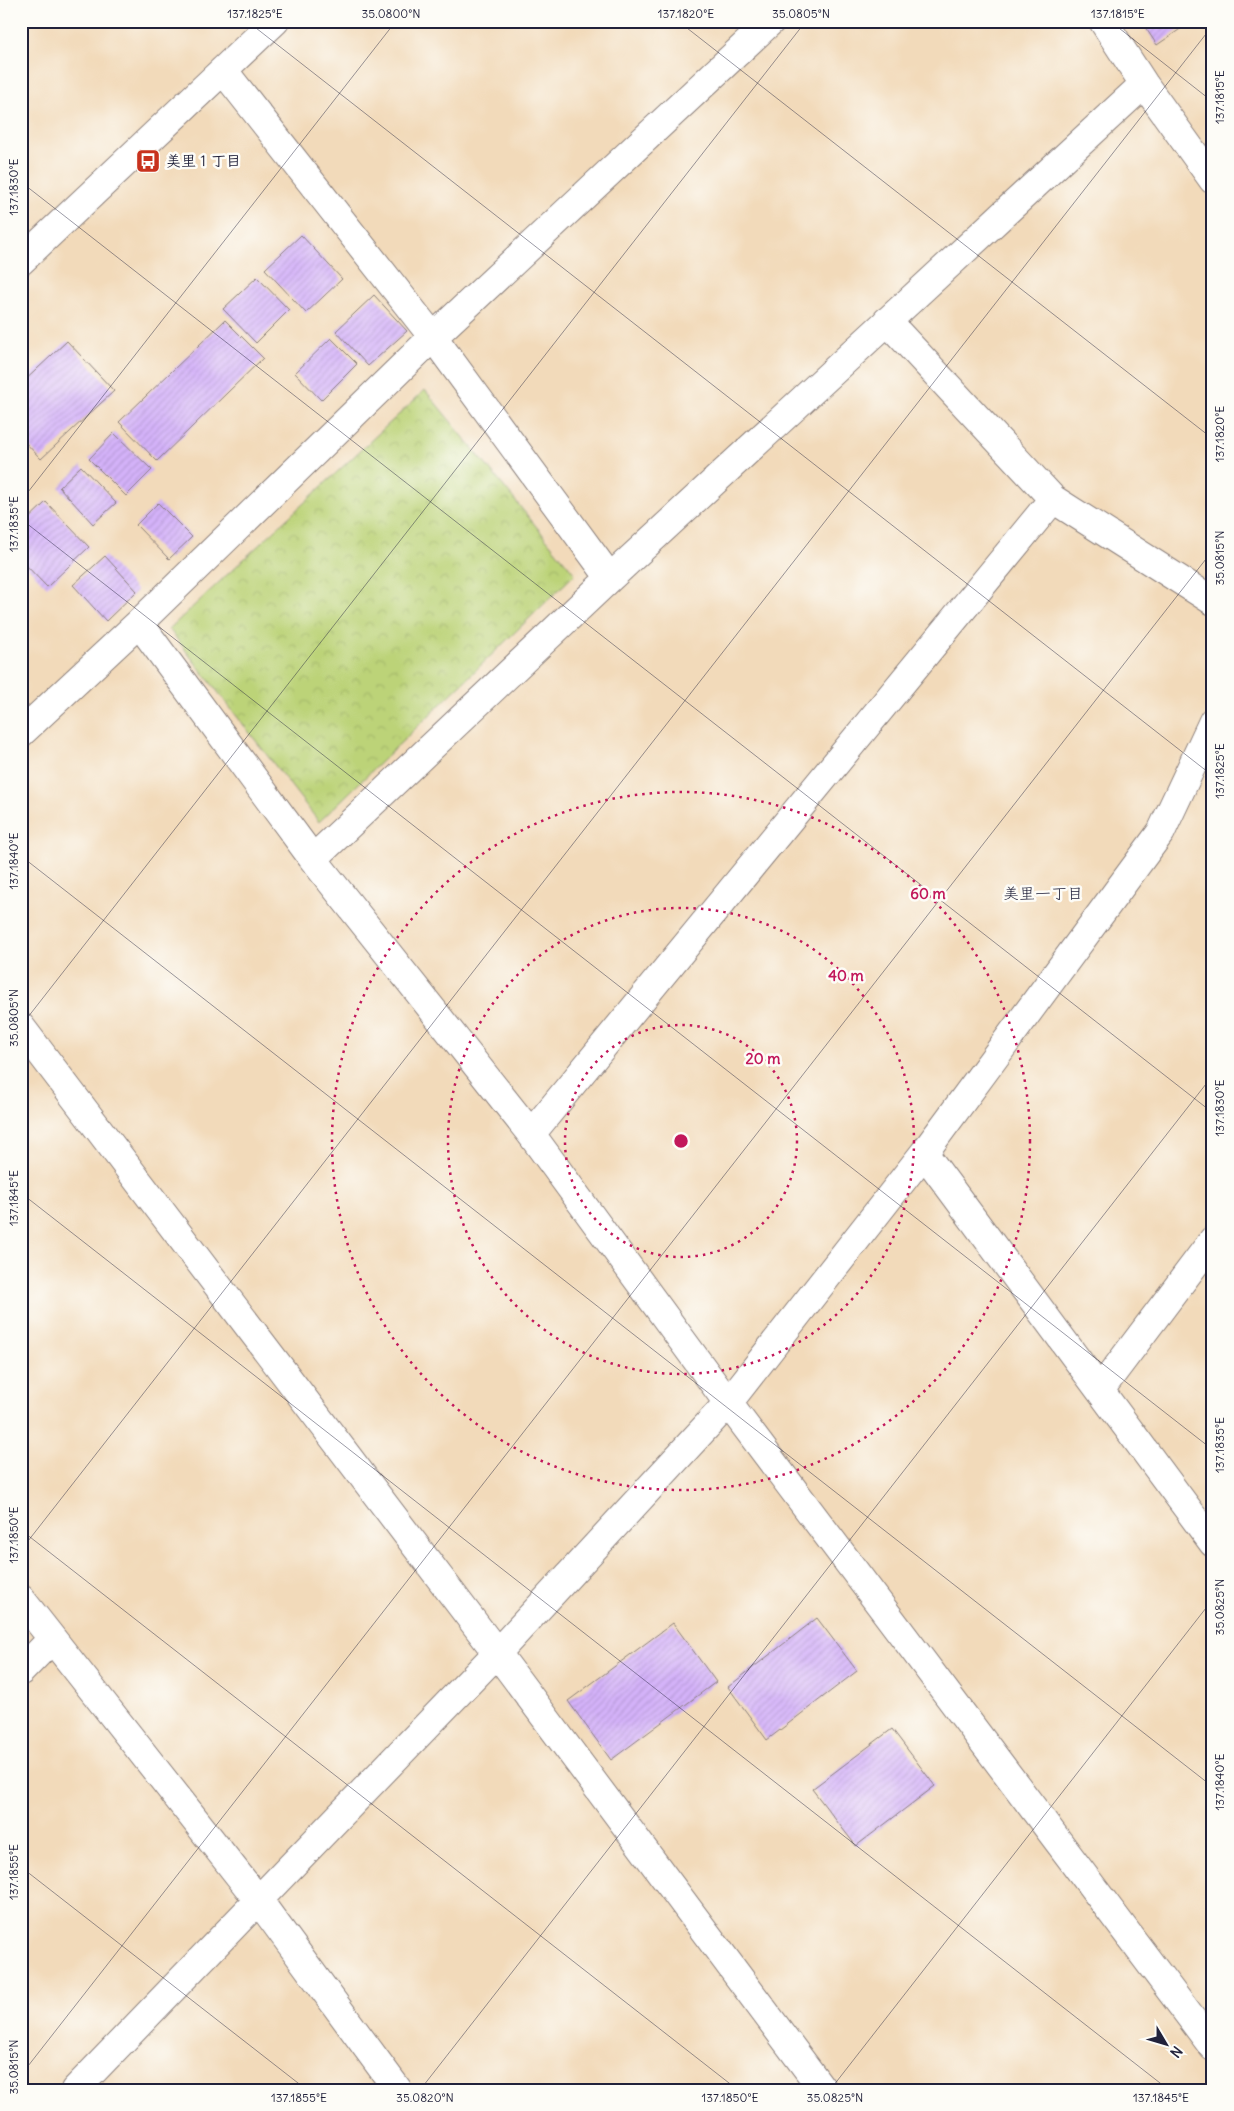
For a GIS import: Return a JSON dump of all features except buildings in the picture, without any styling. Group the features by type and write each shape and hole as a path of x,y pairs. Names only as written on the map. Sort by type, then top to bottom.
{"street":[{"path":"21,261 275,21"},
{"path":"21,732 139,623 434,337 771,21"},
{"path":"1103,21 1144,84 1213,180"},
{"path":"223,70 434,337 610,578"},
{"path":"313,859 610,578 1144,84"},
{"path":"887,321 1053,499 1213,601"},
{"path":"531,1134 1053,499"},
{"path":"139,623 313,859 531,1134 728,1403 1213,2047"},
{"path":"76,2090 497,1653 728,1403 924,1154 1161,832 1213,721"},
{"path":"21,1027 497,1653 823,2090"},
{"path":"924,1154 1213,1543"},
{"path":"1100,1390 1213,1240"},
{"path":"21,1599 259,1900 398,2090"},
{"path":"21,1671 52,1639"}],"green space":[{"path":"425,390 575,574 319,822 169,629"}],"place":[{"name":"美里１丁目","path":"148,161"}],"district":[{"name":"美里一丁目","path":"1043,893"}]}
